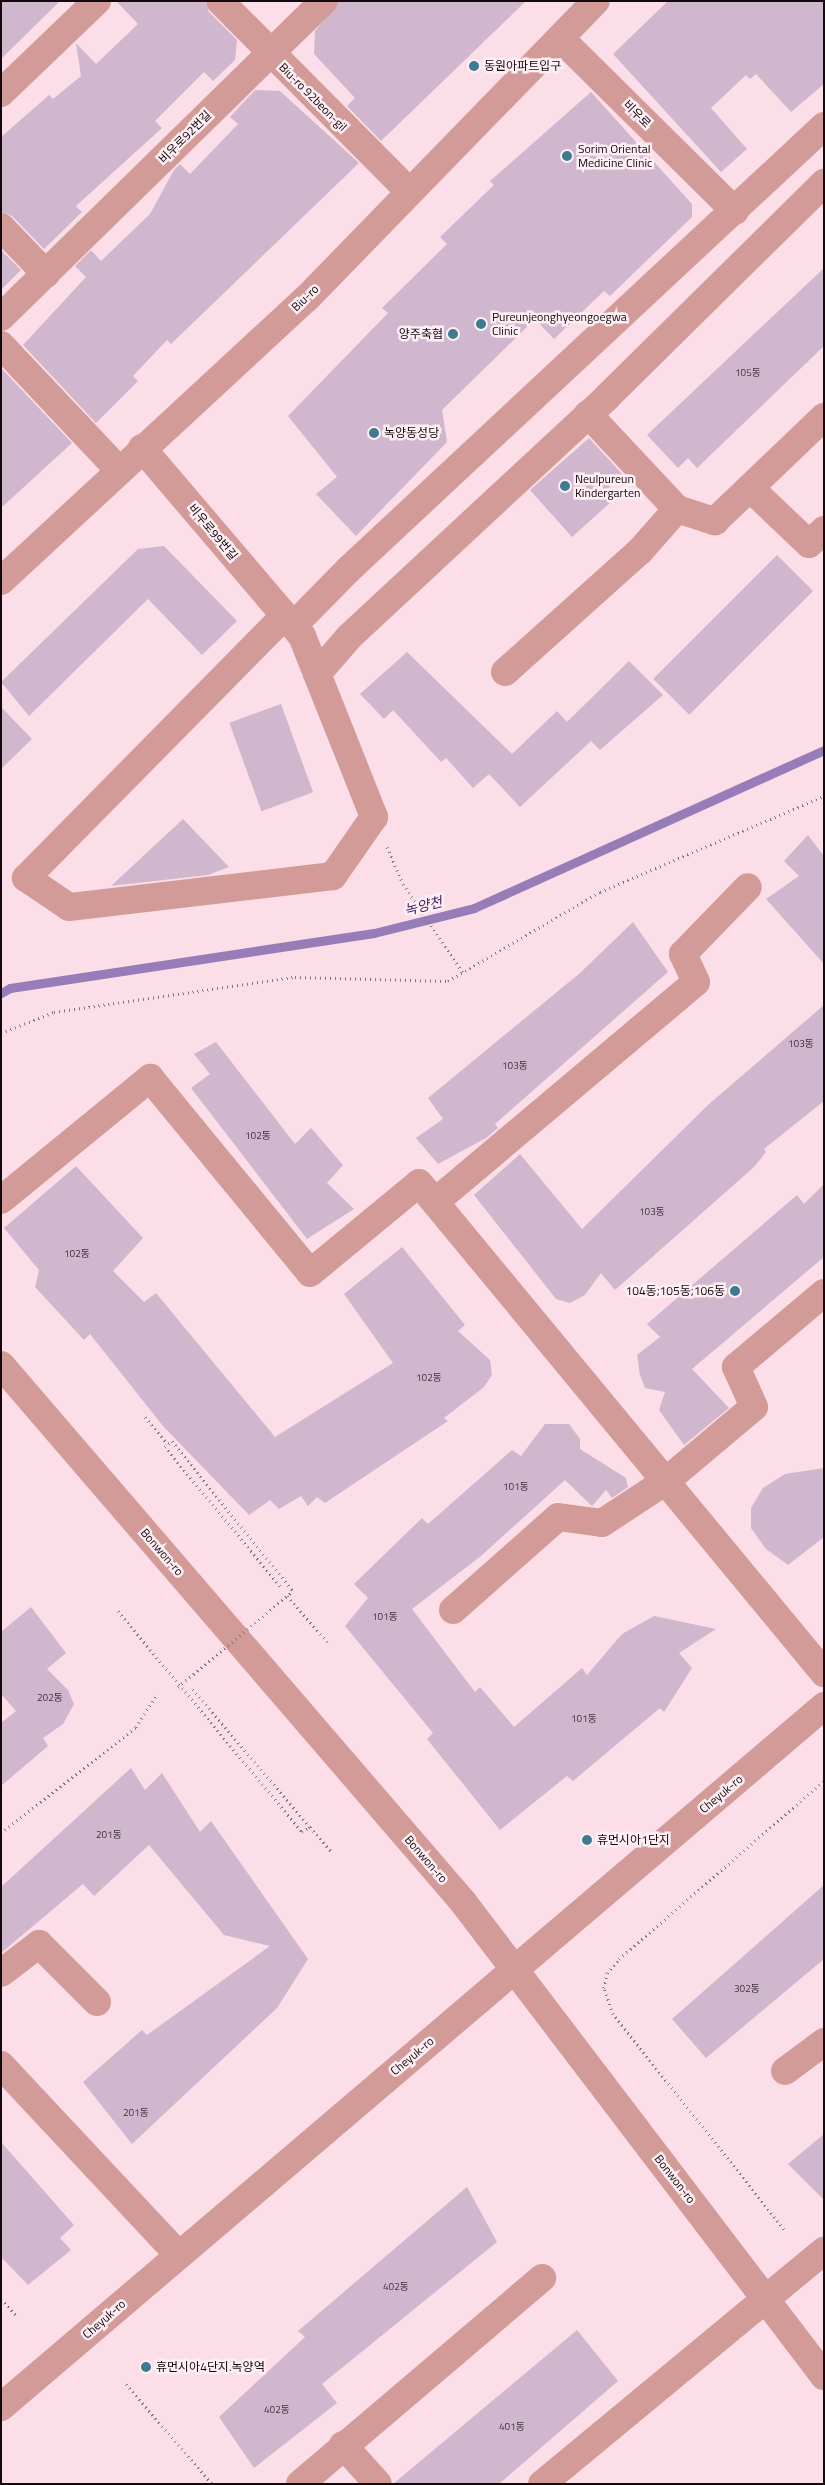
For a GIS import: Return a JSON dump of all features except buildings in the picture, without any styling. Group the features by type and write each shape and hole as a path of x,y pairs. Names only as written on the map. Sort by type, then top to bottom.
{"street":[{"path":"1,93 97,1"},
{"name":"Biu-ro 92beon-gil","path":"220,1 269,54 409,191"},
{"name":"비우로92번길","path":"1,317 324,1"},
{"name":"Biu-ro","path":"1,581 118,469 307,298 409,191 596,1"},
{"name":"비우로","path":"560,38 735,211"},
{"path":"289,621 355,563 735,211 824,126"},
{"path":"317,674 349,636 588,414 823,184"},
{"path":"1,226 46,274"},
{"path":"1,346 118,469"},
{"path":"588,414 677,509 715,520 824,417"},
{"name":"비우로99번길","path":"142,448 289,621 317,674 374,817 333,876 69,907 26,878 289,621"},
{"path":"750,488 809,544 824,530"},
{"path":"505,672 640,551 677,509"},
{"path":"435,1202 696,982 683,954 748,887"},
{"path":"1,1200 150,1078 310,1273 419,1183 824,1673"},
{"path":"453,1610 558,1517 602,1523 666,1481 754,1407 736,1366 824,1292"},
{"name":"Bonwon-ro","path":"1,1365 518,1970 768,2298 824,2376"},
{"name":"Cheyuk-ro","path":"1,2407 518,1970 824,1706"},
{"path":"1,1973 40,1944 97,2002"},
{"path":"785,2071 824,2042"},
{"path":"1,2065 179,2255"},
{"path":"542,2484 824,2251"},
{"path":"300,2484 343,2445 542,2278"},
{"path":"343,2445 378,2484"}],"path":[{"path":"1,1033 54,1012 295,977 448,981 600,892 824,796"},
{"path":"403,884 463,972"},
{"path":"145,1417 168,1444"},
{"path":"168,1444 172,1442 293,1591 178,1687"},
{"path":"168,1444 165,1448 280,1586"},
{"path":"287,1596 330,1645"},
{"path":"118,1611 178,1687 302,1832 310,1827"},
{"path":"190,1686 332,1852"},
{"path":"1,1833 136,1727 158,1693"},
{"path":"784,2229 613,2014 604,1988 607,1973 619,1959 824,1781"},
{"path":"1,2299 16,2315"},
{"path":"126,2384 212,2484"}],"waterway":[{"name":"녹양천","path":"1,993 10,988 374,933 474,908 824,750"}],"place":[{"name":"동원아파트입구","path":"474,66"},
{"name":"Sorim Oriental Medicine Clinic","path":"567,156"},
{"name":"Pureunjeonghyeongoegwa Clinic","path":"481,324"},
{"name":"양주축협","path":"453,334"},
{"name":"녹양동성당","path":"374,433"},
{"name":"Neulpureun Kindergarten","path":"565,486"},
{"name":"104동;105동;106동","path":"735,1291"},
{"name":"휴먼시아1단지","path":"587,1840"},
{"name":"휴먼시아4단지.녹양역","path":"146,2367"}]}
